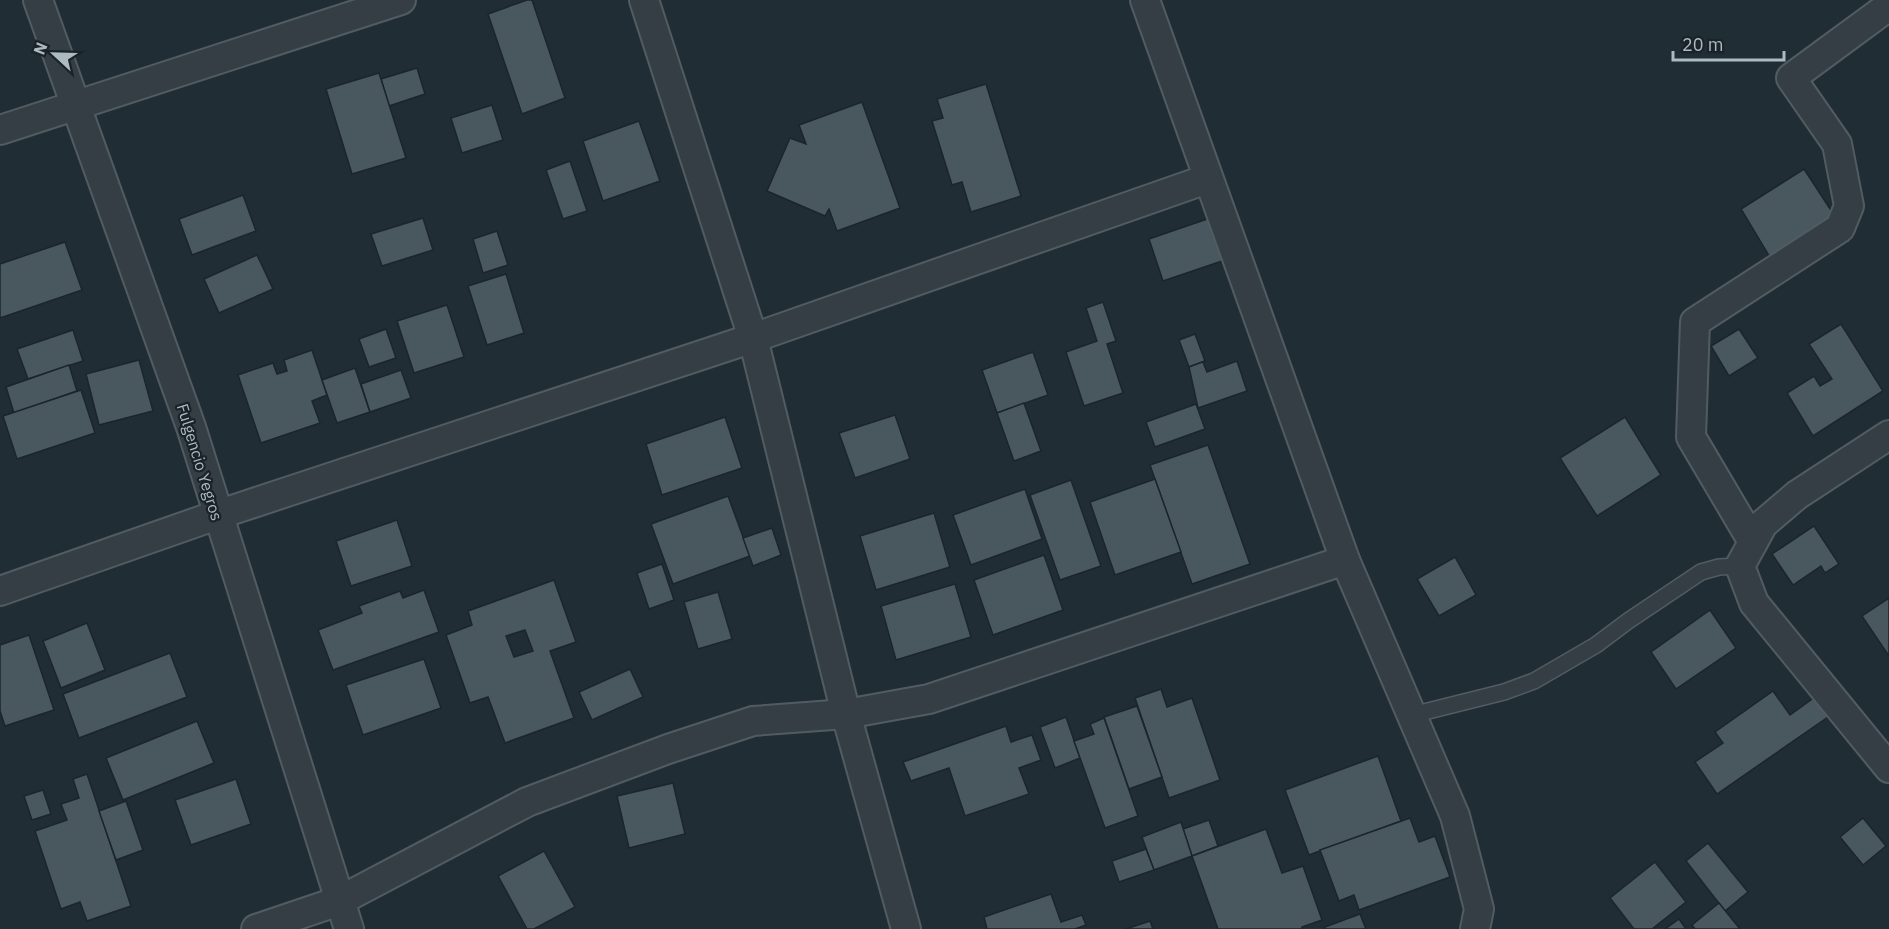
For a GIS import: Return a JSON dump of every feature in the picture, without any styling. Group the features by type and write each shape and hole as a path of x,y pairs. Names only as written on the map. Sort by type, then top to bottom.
{"street":[{"name":"Fulgencio Yegros","path":"38,0 190,427 348,929"},
{"path":"0,130 401,0"},
{"path":"644,0 753,338 846,714 906,929"},
{"path":"1144,0 1345,560 1455,816 1479,909 1475,929"},
{"path":"1889,6 1791,78 1838,144 1849,206 1840,228 1695,322 1691,437 1746,554 1754,603 1889,768"},
{"path":"0,591 217,515 753,338 1207,179"},
{"path":"1746,554 1763,524 1797,495 1889,435"},
{"path":"256,929 339,901 527,802 668,749 753,721 846,714 929,699 1345,560"}],"lane":[{"path":"1412,715 1504,692 1534,681 1596,645 1701,572 1719,567 1746,554"}],"building":[{"path":"532,0 565,98 522,114 488,14"},
{"path":"417,68 425,94 389,106 381,79"},
{"path":"379,73 406,158 352,174 326,89"},
{"path":"986,84 1021,196 971,212 962,182 952,185 932,121 943,118 937,99"},
{"path":"862,102 900,208 837,231 829,209 825,216 767,191 790,138 806,144 799,125"},
{"path":"492,105 503,140 462,153 451,118"},
{"path":"639,121 660,181 603,201 583,141"},
{"path":"570,161 587,211 563,219 546,170"},
{"path":"1804,169 1836,218 1771,259 1741,209"},
{"path":"243,195 256,231 192,255 179,219"},
{"path":"423,218 433,250 382,266 371,234"},
{"path":"1210,218 1225,260 1163,281 1149,239"},
{"path":"497,231 508,265 483,273 473,239"},
{"path":"65,242 82,290 0,318 0,264"},
{"path":"257,255 273,289 219,313 204,279"},
{"path":"506,274 524,333 487,345 468,286"},
{"path":"1103,302 1116,341 1107,344 1123,393 1084,406 1066,352 1097,341 1086,308"},
{"path":"447,305 464,357 414,373 397,321"},
{"path":"1841,324 1883,391 1813,436 1787,393 1814,376 1820,386 1832,379 1809,344"},
{"path":"386,329 396,358 369,367 359,339"},
{"path":"1739,329 1758,358 1729,376 1711,346"},
{"path":"73,330 83,361 28,379 17,349"},
{"path":"1195,334 1205,361 1189,367 1179,340"},
{"path":"312,350 327,395 312,401 320,423 261,443 238,375 273,363 277,374 287,371 284,360"},
{"path":"1033,352 1048,395 997,413 982,370"},
{"path":"139,360 153,411 99,425 86,374"},
{"path":"1205,361 1203,362 1207,372 1237,361 1247,391 1198,408 1189,367"},
{"path":"69,365 77,391 14,413 6,387"},
{"path":"355,368 370,412 337,423 322,380"},
{"path":"401,370 411,398 370,412 361,384"},
{"path":"81,390 95,433 17,459 3,416"},
{"path":"1024,403 1041,451 1014,461 997,413"},
{"path":"1196,404 1205,429 1155,447 1146,422"},
{"path":"895,415 910,459 855,478 839,433"},
{"path":"725,417 742,468 662,495 646,444"},
{"path":"1625,417 1661,475 1597,516 1560,458"},
{"path":"1208,445 1250,564 1192,584 1150,465"},
{"path":"1155,479 1181,552 1115,575 1090,502"},
{"path":"1071,480 1101,566 1060,580 1030,495"},
{"path":"1025,489 1042,539 971,565 953,515"},
{"path":"728,496 750,556 673,584 651,524"},
{"path":"934,513 950,567 876,590 860,536"},
{"path":"397,520 412,566 351,586 336,541"},
{"path":"1814,526 1839,564 1825,573 1821,566 1793,585 1772,554"},
{"path":"772,528 781,555 753,566 743,538"},
{"path":"1044,555 1063,610 993,635 974,580"},
{"path":"1455,557 1476,595 1439,616 1417,579"},
{"path":"662,564 674,600 649,609 637,573"},
{"path":"554,580 576,642 550,651 574,718 505,743 488,697 470,703 446,635 472,625 468,611","holes":["525,630 533,651 514,657 506,636"]},
{"path":"955,584 971,637 896,660 881,606"},
{"path":"424,590 439,632 333,670 318,630 362,613 359,606 400,591 403,598"},
{"path":"718,592 732,639 698,649 684,602"},
{"path":"1889,598 1889,656 1862,616"},
{"path":"1710,610 1736,648 1676,689 1651,652"},
{"path":"87,623 105,670 61,688 43,641"},
{"path":"29,635 54,710 5,726 0,711 0,645"},
{"path":"170,653 187,697 79,738 63,694"},
{"path":"424,659 441,708 363,735 346,685"},
{"path":"630,669 643,697 592,720 579,692"},
{"path":"1161,689 1167,707 1192,698 1220,780 1169,798 1135,698"},
{"path":"1773,691 1790,715 1815,697 1828,717 1717,794 1695,762 1723,743 1715,732"},
{"path":"1137,706 1162,777 1129,789 1104,717"},
{"path":"1066,717 1080,758 1055,768 1040,727"},
{"path":"1104,718 1138,816 1105,828 1074,741 1094,734 1090,724"},
{"path":"197,721 214,763 123,800 106,758"},
{"path":"1006,726 1011,742 1032,735 1041,760 1019,768 1029,794 965,816 949,768 911,781 903,762"},
{"path":"1378,756 1401,821 1309,855 1285,790"},
{"path":"87,774 131,906 87,921 80,902 61,909 35,831 67,820 61,804 79,798 73,779"},
{"path":"236,779 251,824 191,845 175,800"},
{"path":"673,783 685,834 629,848 617,796"},
{"path":"43,790 51,814 32,820 24,796"},
{"path":"126,801 143,850 116,860 99,811"},
{"path":"1410,818 1419,842 1435,836 1450,877 1359,910 1354,895 1339,901 1320,850"},
{"path":"1863,818 1886,846 1863,865 1840,837"},
{"path":"1209,820 1218,846 1192,856 1183,829"},
{"path":"1181,822 1192,856 1154,870 1142,837"},
{"path":"1266,829 1282,873 1303,866 1322,920 1302,927 1302,929 1218,929 1192,856"},
{"path":"1708,843 1748,892 1725,911 1686,861"},
{"path":"1146,849 1154,870 1119,882 1112,861"},
{"path":"544,851 575,907 534,929 527,929 498,876"},
{"path":"1655,862 1686,902 1652,929 1634,929 1610,898"},
{"path":"1051,894 1061,922 1082,915 1086,925 1075,929 987,929 984,917"},
{"path":"1719,903 1740,929 1695,929 1692,925"},
{"path":"1360,914 1366,929 1325,929 1325,927"},
{"path":"1679,919 1686,929 1665,929"},
{"path":"1150,921 1153,929 1126,929"}]}
